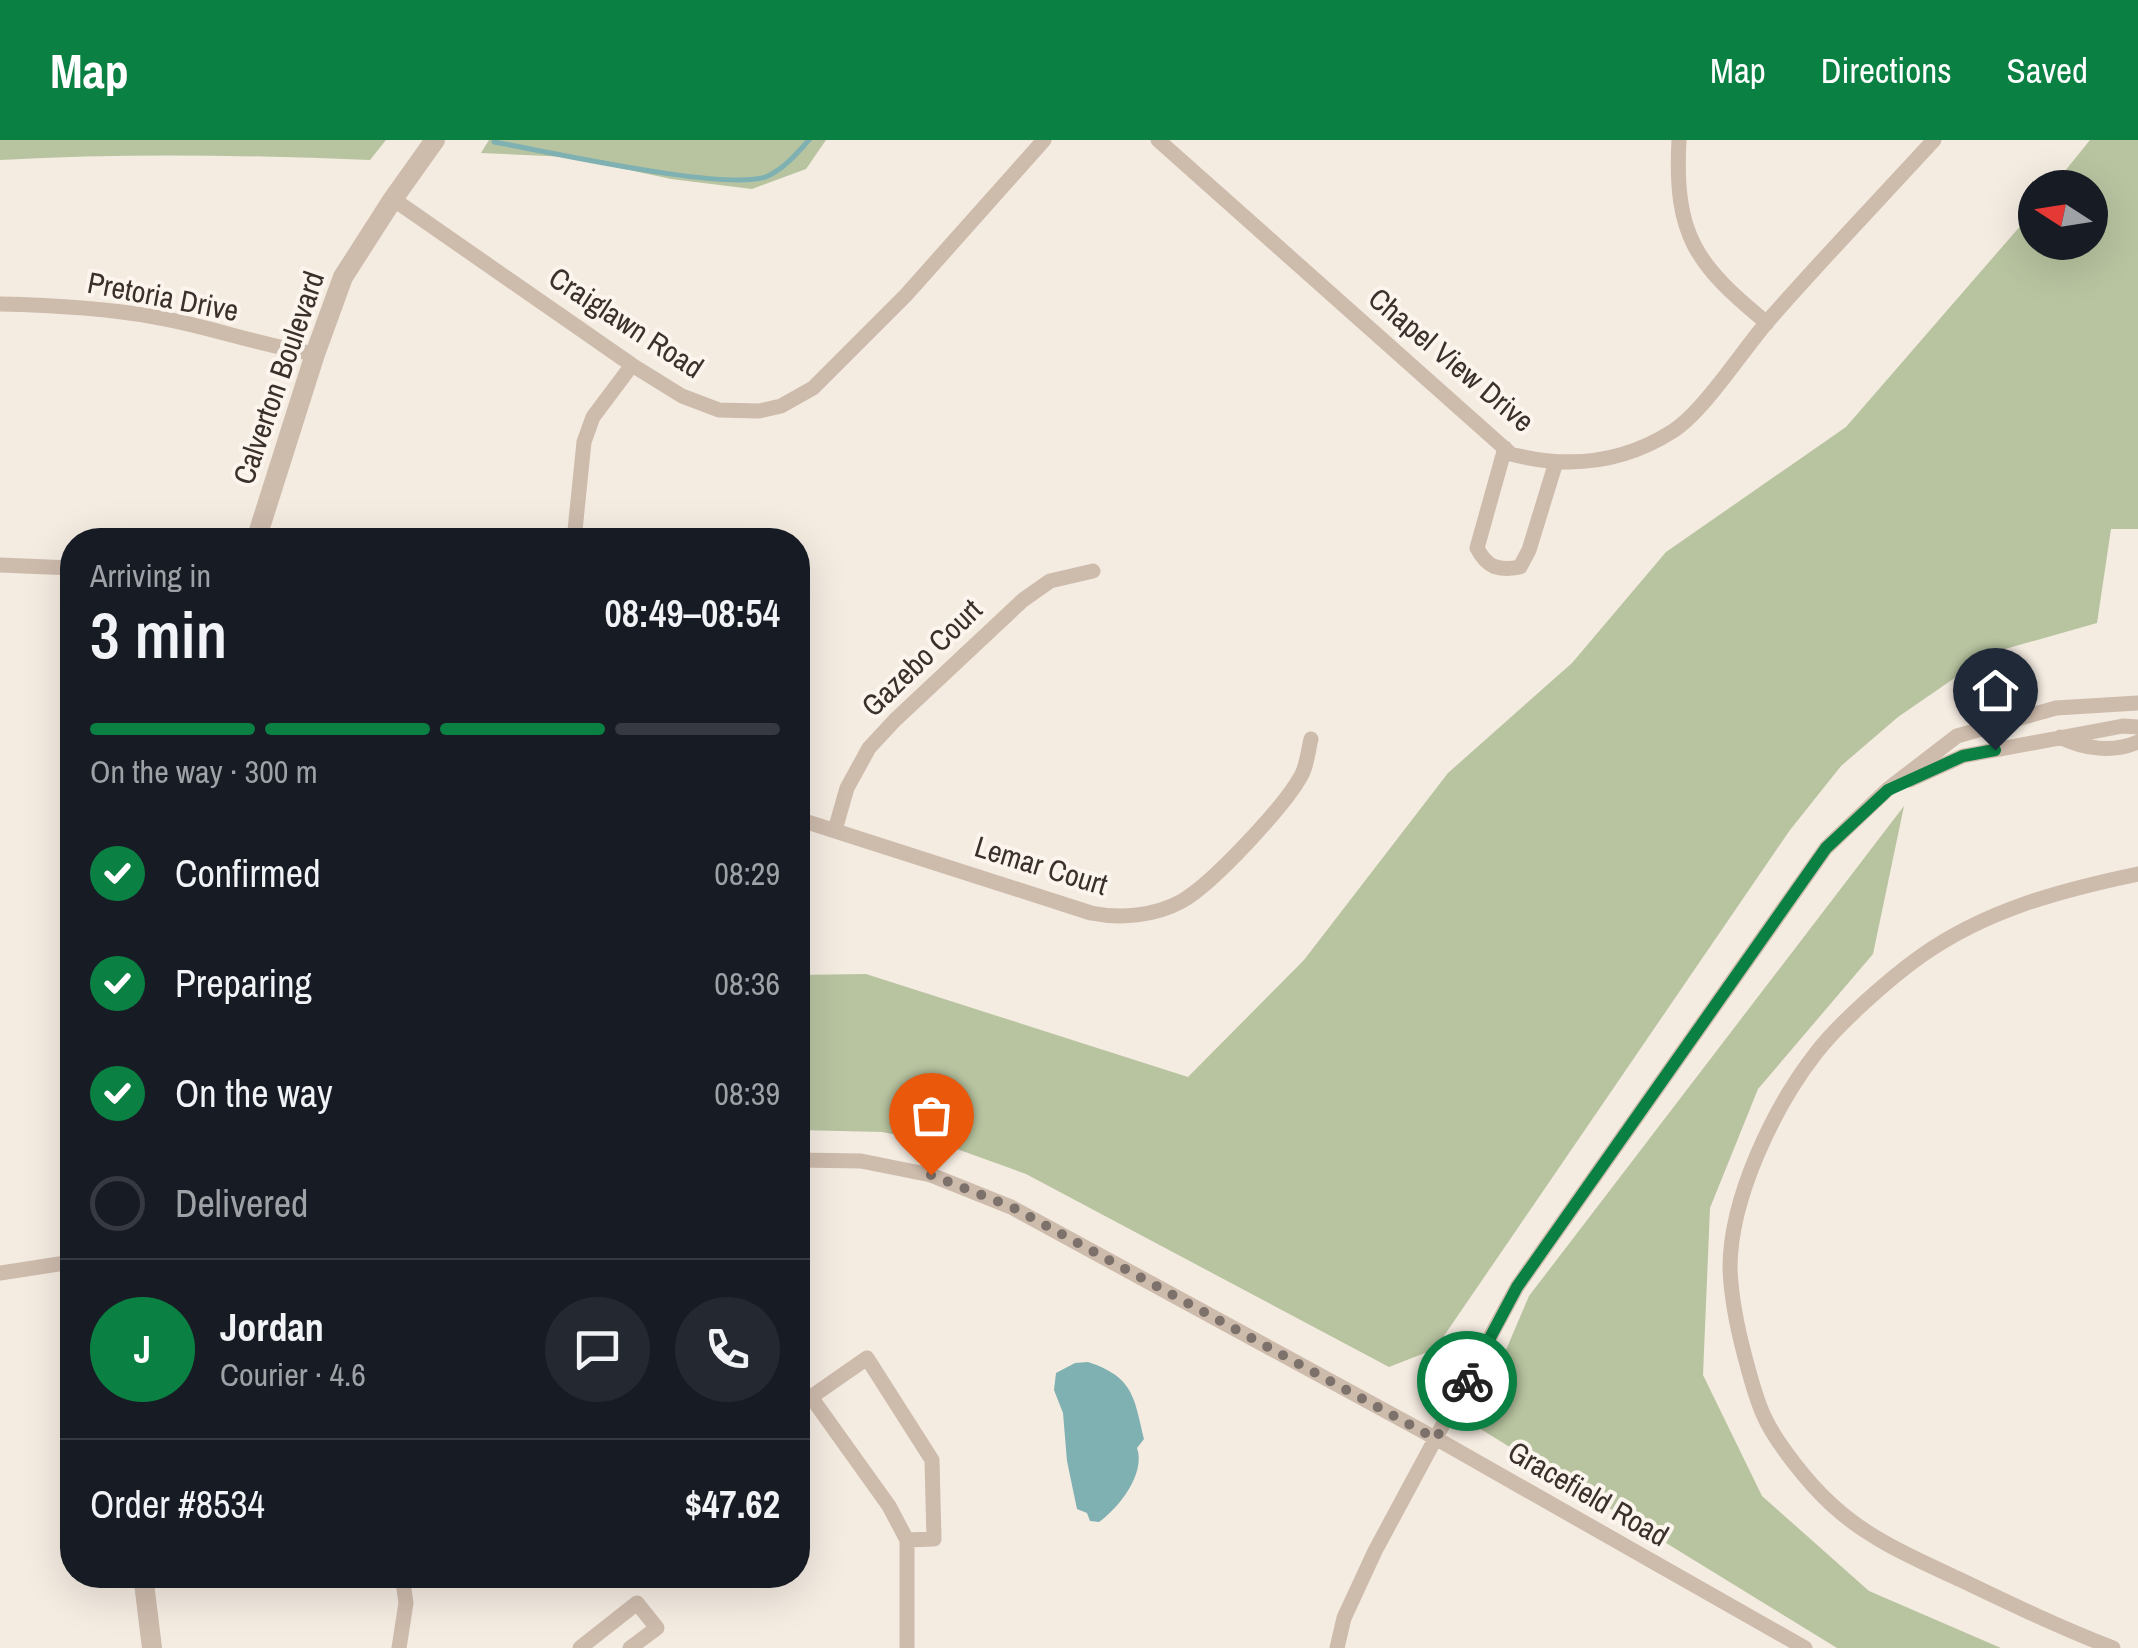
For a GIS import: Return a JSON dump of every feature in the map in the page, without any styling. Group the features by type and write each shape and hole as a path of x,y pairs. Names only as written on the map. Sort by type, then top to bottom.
{"street":[{"name":"Calverton Boulevard","path":"260,528 343,277 435,140"},
{"name":"Craiglawn Road","path":"393,199 682,396 719,410 759,411 781,406 813,388 906,294 1044,140"},
{"name":"Chapel View Drive","path":"1158,140 1512,454 1538,461 1583,464 1653,442 1678,428 1766,323 1934,140"},
{"path":"1679,140 1677,176 1685,231 1727,290 1766,323"},
{"name":"Pretoria Drive","path":"0,304 156,317 315,354"},
{"path":"575,528 584,442 593,418 632,365"},
{"path":"1505,448 1477,548 1484,561 1502,570 1520,567 1529,550 1556,462"},
{"path":"0,565 60,568"},
{"name":"Gazebo Court","path":"835,830 847,788 868,748 895,720 1023,600 1050,581 1093,571"},
{"path":"1338,1648 1344,1618 1375,1551 1517,1287 1826,848 1888,790 1956,736 2056,708 2138,703"},
{"path":"2056,708 2060,737"},
{"path":"1888,790 1963,756 2122,726 2138,727"},
{"path":"2060,737 2084,748 2138,742"},
{"name":"Lemar Court","path":"810,823 1091,913 1142,915 1191,895 1268,820 1302,774 1311,738"},
{"path":"2113,1648 2060,1628 1882,1540 1831,1504 1764,1417 1734,1316 1730,1265 1736,1219 1753,1165 1782,1104 1816,1052 1919,957 1962,930 2012,907 2071,888 2138,874"},
{"name":"Gracefield Road","path":"810,1160 861,1162 931,1175 1012,1207 1436,1439 1805,1648"},
{"path":"0,1274 60,1264"},
{"path":"906,1648 907,1540 889,1506 811,1397 867,1358 932,1460 934,1539 907,1540"},
{"path":"145,1588 152,1648"},
{"path":"398,1648 406,1603 404,1588"},
{"path":"580,1648 637,1603 657,1628 630,1648"}],"green space":[{"path":"0,140 386,140 370,160 93,156 0,160"},
{"path":"489,140 826,140 806,169 752,189 671,179 569,157 481,153"},
{"path":"2090,140 2138,140 2138,529 2111,529 2097,623 1991,653 1898,717 1841,766 1790,830 1435,1349 1389,1367 1026,1174 943,1144 882,1132 810,1130 810,975 866,974 1188,1077 1304,960 1448,773 1572,663 1666,552 1846,427 2018,229 2018,260 2108,260 2108,170 2066,170"},
{"path":"1904,806 1873,954 1758,1089 1710,1208 1703,1375 1762,1496 1869,1591 2001,1648 1837,1648 1474,1425 1529,1296"}],"water":[{"path":"1088,1362 1114,1374 1129,1390 1144,1439 1137,1448 1138,1468 1129,1489 1099,1522 1090,1521 1087,1513 1077,1509 1063,1413 1054,1390 1056,1373 1075,1363"}],"waterway":[{"path":"494,142 678,175 748,180 774,173 809,140"}],"way so far":[{"path":"931,1175 1012,1207 1436,1439 1467,1381"}],"route":[{"path":"1467,1381 1517,1287 1826,848 1888,790 1963,756 1995,750"}]}
